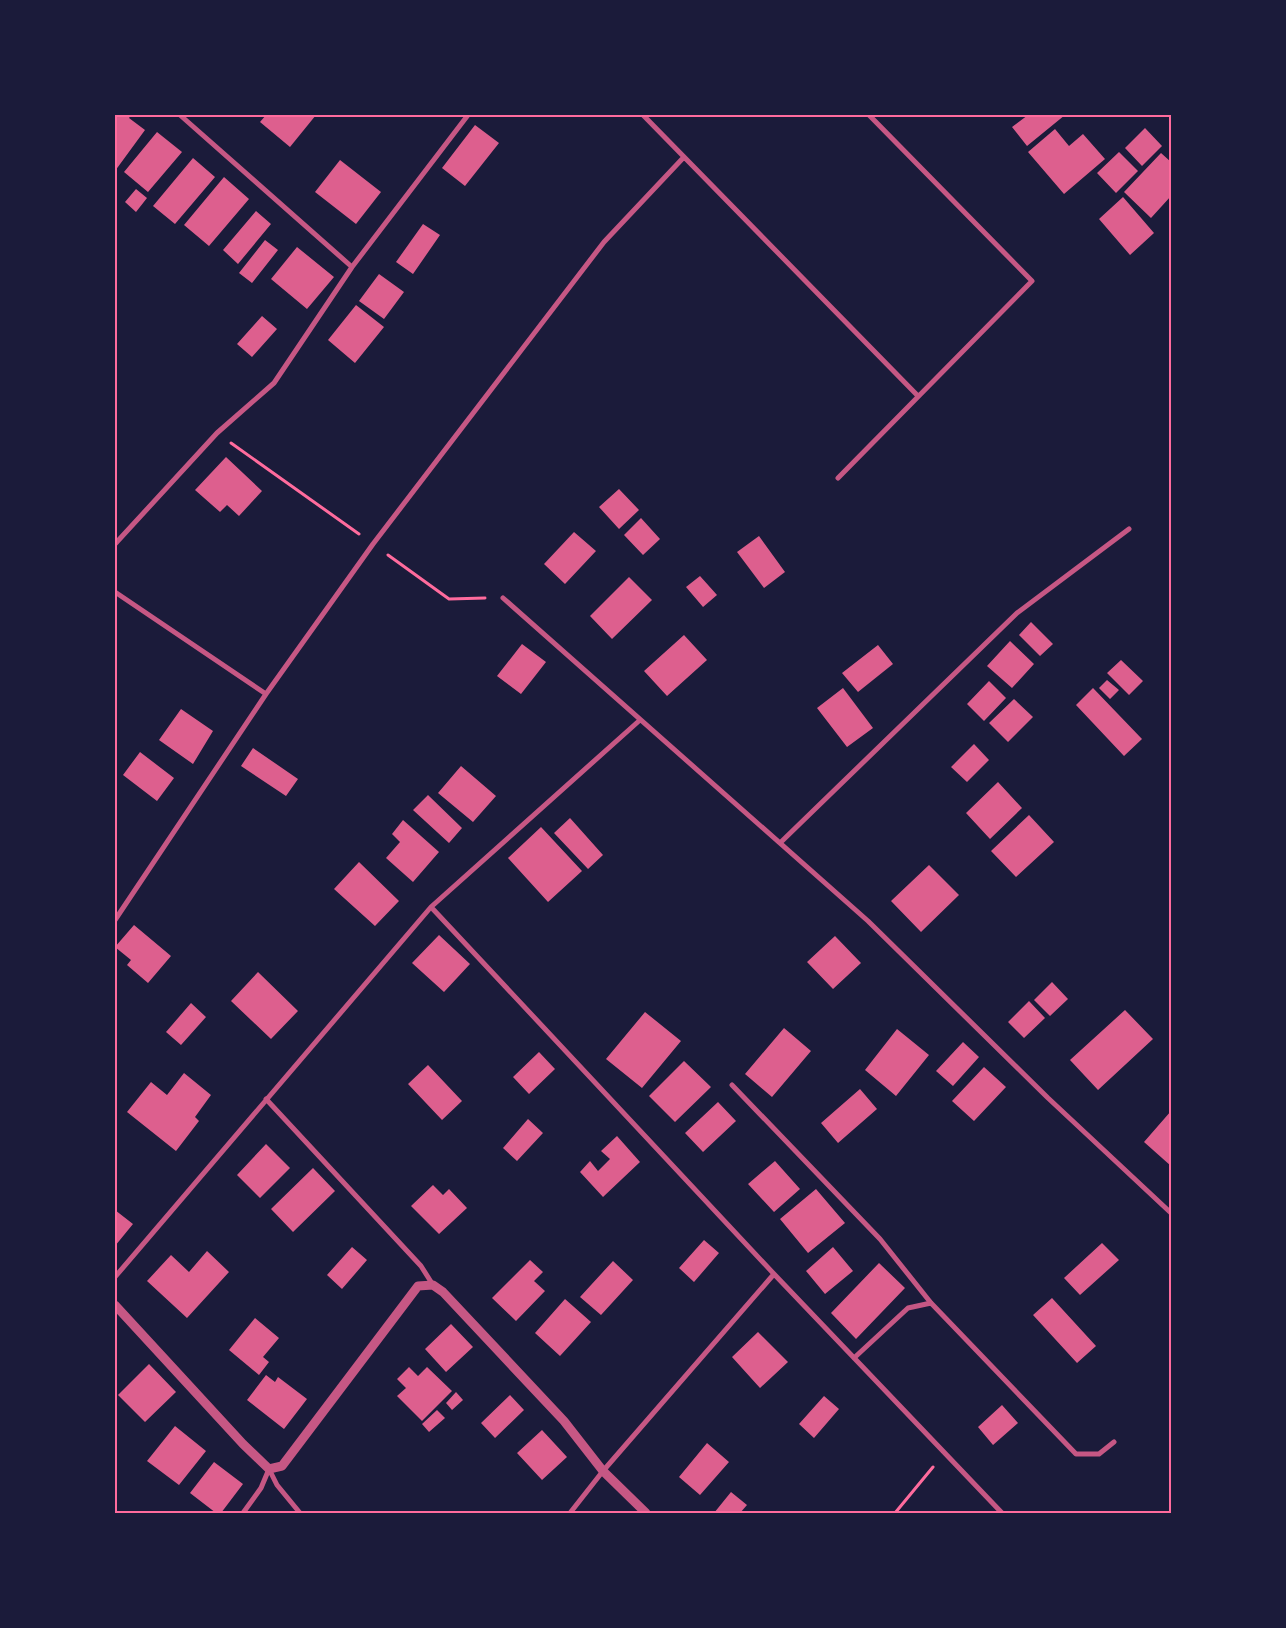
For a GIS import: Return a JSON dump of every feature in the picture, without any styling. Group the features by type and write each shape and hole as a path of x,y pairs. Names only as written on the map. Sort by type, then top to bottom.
{"street":[{"path":"180,115 352,267"},
{"path":"115,544 217,433 274,383 352,267 468,115"},
{"path":"642,115 918,396"},
{"path":"838,478 1032,281 869,115"},
{"path":"115,920 266,694 373,544 604,242 684,157"},
{"path":"780,843 1017,613 1129,529"},
{"path":"115,592 266,694"},
{"path":"503,598 868,922 1048,1098 1171,1213"},
{"path":"115,1277 430,907 640,720"},
{"path":"430,907 774,1274 1002,1513"},
{"path":"732,1085 880,1239 931,1303 1076,1454 1099,1454 1114,1442"},
{"path":"266,1099 421,1266 433,1285 443,1292 564,1421 603,1471 646,1513"},
{"path":"570,1513 603,1471 774,1274"},
{"path":"269,1469 282,1466 418,1286 433,1285"},
{"path":"854,1358 908,1308 931,1303"},
{"path":"115,1305 243,1444 269,1469 277,1485 300,1513"},
{"path":"243,1513 261,1488 269,1469"}],"path":[{"path":"217,433 449,599 503,598"},
{"path":"895,1513 945,1453"}],"building":[{"path":"115,115 131,115 129,118 145,130 115,171"},
{"path":"266,115 316,115 290,147 260,122"},
{"path":"1028,115 1065,115 1027,146 1012,127"},
{"path":"475,125 499,143 465,186 442,168"},
{"path":"1145,128 1162,146 1142,166 1125,148"},
{"path":"1055,129 1069,146 1083,134 1105,159 1064,194 1028,152"},
{"path":"157,132 182,152 148,192 124,172"},
{"path":"1119,152 1138,171 1116,193 1097,173"},
{"path":"1161,153 1171,162 1171,196 1151,218 1124,192"},
{"path":"193,158 215,177 175,224 153,206"},
{"path":"340,160 381,192 356,224 315,192"},
{"path":"224,177 249,199 209,246 184,225"},
{"path":"136,189 147,198 136,212 125,202"},
{"path":"1123,197 1154,233 1130,255 1099,219"},
{"path":"256,211 271,224 238,264 223,250"},
{"path":"423,224 440,235 413,274 396,262"},
{"path":"265,240 278,250 252,283 239,273"},
{"path":"297,247 334,277 307,309 271,279"},
{"path":"379,274 404,292 384,319 359,301"},
{"path":"356,305 384,327 355,363 328,340"},
{"path":"262,316 277,329 252,357 237,344"},
{"path":"226,457 262,491 239,516 227,505 220,512 195,490"},
{"path":"619,489 639,510 619,529 599,507"},
{"path":"641,518 660,539 643,555 624,535"},
{"path":"574,532 596,551 565,584 544,564"},
{"path":"759,536 785,572 764,588 737,552"},
{"path":"700,576 717,595 703,607 686,587"},
{"path":"629,577 652,600 612,639 590,616"},
{"path":"1031,622 1053,644 1040,656 1019,635"},
{"path":"684,635 707,660 667,696 644,671"},
{"path":"1010,641 1034,664 1012,688 987,666"},
{"path":"522,644 546,662 521,694 497,676"},
{"path":"878,645 893,664 858,692 842,673"},
{"path":"1121,660 1143,681 1129,695 1107,673"},
{"path":"1107,680 1119,690 1110,699 1099,688"},
{"path":"989,681 1006,698 984,721 967,704"},
{"path":"843,688 873,728 847,747 817,708"},
{"path":"1093,688 1142,739 1124,756 1076,705"},
{"path":"1014,699 1033,717 1008,742 989,723"},
{"path":"181,709 213,731 193,764 159,740"},
{"path":"974,744 989,760 967,782 951,767"},
{"path":"253,748 298,779 286,796 241,766"},
{"path":"140,752 174,778 157,801 123,775"},
{"path":"461,766 496,796 473,822 438,793"},
{"path":"998,782 1022,808 990,839 966,813"},
{"path":"428,795 462,828 449,843 413,810"},
{"path":"1029,815 1054,842 1016,877 991,851"},
{"path":"570,818 603,855 588,869 554,833"},
{"path":"403,820 439,852 413,882 386,858 400,842 392,834"},
{"path":"541,827 582,871 548,902 508,858"},
{"path":"359,862 399,901 375,926 334,889"},
{"path":"929,865 959,895 921,932 891,901"},
{"path":"134,925 171,956 148,983 127,965 131,960 115,947"},
{"path":"439,935 470,964 444,992 412,963"},
{"path":"835,936 861,963 833,989 807,962"},
{"path":"258,972 298,1011 271,1039 231,1001"},
{"path":"1052,982 1068,999 1050,1016 1034,1000"},
{"path":"1029,1001 1045,1018 1024,1038 1008,1022"},
{"path":"191,1003 206,1017 181,1045 166,1032"},
{"path":"1125,1010 1153,1039 1098,1090 1070,1060"},
{"path":"645,1012 681,1041 642,1088 606,1059"},
{"path":"784,1028 811,1051 772,1097 745,1074"},
{"path":"897,1029 929,1055 896,1096 865,1070"},
{"path":"963,1042 979,1057 953,1086 936,1071"},
{"path":"539,1052 555,1069 529,1094 513,1077"},
{"path":"684,1061 711,1087 675,1122 649,1096"},
{"path":"428,1065 462,1101 442,1120 408,1084"},
{"path":"984,1067 1006,1087 974,1121 952,1101"},
{"path":"184,1073 211,1095 195,1117 199,1121 176,1151 127,1112 151,1082 167,1095"},
{"path":"860,1089 877,1109 838,1143 821,1123"},
{"path":"718,1102 736,1121 703,1152 685,1133"},
{"path":"1171,1111 1171,1166 1144,1142"},
{"path":"528,1119 543,1133 517,1161 503,1148"},
{"path":"617,1136 640,1162 603,1197 580,1172 590,1161 598,1171 610,1159 601,1151"},
{"path":"266,1144 290,1168 260,1198 237,1175"},
{"path":"775,1161 800,1189 774,1212 748,1184"},
{"path":"313,1168 335,1191 293,1232 271,1209"},
{"path":"433,1185 443,1195 449,1189 467,1208 439,1234 411,1206"},
{"path":"816,1189 845,1223 808,1253 780,1219"},
{"path":"115,1210 133,1224 115,1246"},
{"path":"704,1240 719,1253 694,1282 679,1268"},
{"path":"1102,1243 1119,1260 1080,1295 1064,1278"},
{"path":"352,1247 367,1260 342,1289 327,1275"},
{"path":"833,1247 853,1271 825,1294 806,1271"},
{"path":"207,1251 229,1272 187,1318 147,1281 171,1255 189,1272"},
{"path":"530,1260 543,1272 534,1281 545,1291 516,1321 492,1298"},
{"path":"613,1261 633,1280 601,1315 580,1297"},
{"path":"879,1263 905,1288 856,1339 831,1313"},
{"path":"1052,1298 1096,1346 1077,1363 1033,1315"},
{"path":"565,1299 591,1322 560,1356 535,1333"},
{"path":"255,1318 279,1338 263,1357 269,1362 259,1375 229,1350"},
{"path":"451,1324 473,1347 446,1372 425,1349"},
{"path":"758,1332 788,1362 760,1388 732,1357"},
{"path":"149,1364 176,1392 145,1422 118,1395"},
{"path":"409,1367 418,1376 427,1367 452,1391 422,1421 397,1396 406,1388 397,1379"},
{"path":"266,1375 275,1382 278,1377 307,1399 284,1429 247,1400"},
{"path":"456,1392 463,1400 452,1410 446,1403"},
{"path":"510,1395 524,1410 495,1438 481,1423"},
{"path":"824,1396 839,1409 814,1438 799,1424"},
{"path":"1002,1405 1018,1423 993,1445 978,1427"},
{"path":"437,1410 445,1418 429,1432 422,1424"},
{"path":"175,1426 206,1451 179,1485 147,1461"},
{"path":"542,1430 567,1457 542,1480 517,1453"},
{"path":"707,1443 729,1462 700,1495 679,1477"},
{"path":"214,1462 243,1484 221,1513 216,1513 190,1493"},
{"path":"731,1492 747,1505 740,1513 714,1513"}]}
